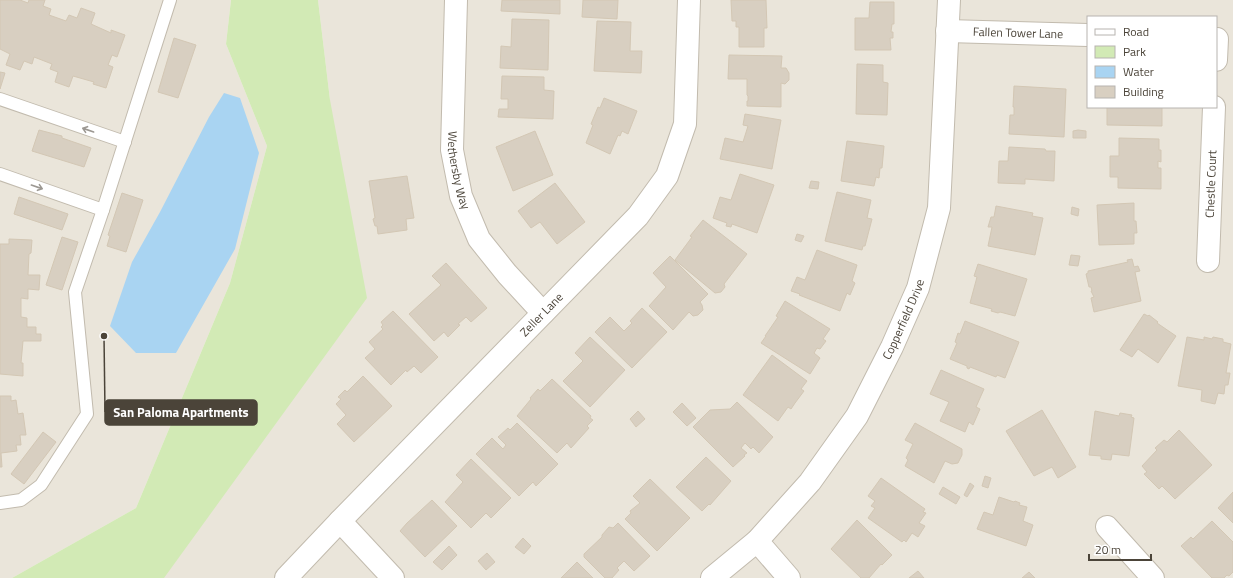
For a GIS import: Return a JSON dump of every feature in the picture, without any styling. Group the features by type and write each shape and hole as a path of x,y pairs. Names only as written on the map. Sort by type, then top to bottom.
{"street":[{"name":"Wethersby Way","path":"456,0 452,150 461,196 479,239 507,274 543,313"},
{"name":"Zeller Lane","path":"286,578 638,216 667,176 685,124 689,0"},
{"name":"Copperfield Drive","path":"712,578 757,541 810,482 857,416 892,347 918,288 939,208 948,0"},
{"name":"Fallen Tower Lane","path":"947,32 1087,35"},
{"name":"Chestle Court","path":"1208,261 1214,108"},
{"path":"340,521 393,578"},
{"path":"1107,527 1153,578"},
{"path":"757,541 789,578"}],"lane":[{"path":"0,503 21,500 41,485 87,414 75,292 103,210 170,0"},
{"path":"0,100 125,142"},
{"path":"0,174 103,210"}],"shaded area":[{"path":"0,0 231,0 226,44 267,146 230,283 136,508 12,578 0,578"},
{"path":"318,0 1233,0 1233,578 72,578 287,408 330,100"}],"green space":[{"path":"231,0 318,0 330,100 367,298 164,578 12,578 136,508 230,283 267,146 226,44"}],"water":[{"path":"224,93 240,98 259,153 235,249 176,353 136,353 110,326 132,262 160,212 209,117"}],"building":[{"path":"0,0 20,0 28,3 29,0 45,0 43,6 51,9 49,15 66,21 69,15 77,18 81,8 95,13 91,24 111,33 111,30 125,35 117,57 112,55 108,65 113,67 106,88 93,84 94,82 73,76 69,87 55,82 58,72 50,69 52,64 34,57 32,64 24,61 20,70 6,65 10,54 0,49"},
{"path":"502,0 560,0 560,14 501,11"},
{"path":"583,0 618,0 617,19 582,17"},
{"path":"731,0 766,0 767,28 764,28 764,47 739,47 739,27 736,27 736,21 732,21"},
{"path":"870,2 894,2 894,24 892,24 891,32 893,32 893,38 890,38 891,50 855,50 855,18 869,18"},
{"path":"512,19 549,20 548,70 500,68 501,46 511,47"},
{"path":"597,21 631,22 630,51 642,51 641,73 594,71"},
{"path":"174,38 196,45 178,98 158,92"},
{"path":"729,55 782,56 781,68 786,68 789,73 789,80 785,84 781,83 781,107 747,106 747,79 728,79"},
{"path":"857,64 883,65 883,82 888,83 887,115 856,114"},
{"path":"0,72 5,73 0,89"},
{"path":"502,76 544,77 544,90 554,91 553,119 498,117 499,109 508,109 508,99 501,99"},
{"path":"1014,86 1066,89 1064,137 1009,134 1010,115 1014,115"},
{"path":"604,98 637,111 628,134 622,131 620,136 618,135 610,154 586,143 593,125 591,124 598,107 600,108"},
{"path":"1107,108 1162,108 1162,126 1107,125"},
{"path":"745,114 781,120 772,169 720,159 725,138 743,142 748,126 743,125"},
{"path":"39,130 62,136 62,138 91,148 84,167 32,151"},
{"path":"535,131 553,175 513,191 496,147"},
{"path":"1073,131 1086,131 1086,138 1073,138"},
{"path":"1119,138 1159,139 1161,162 1158,161 1158,168 1161,168 1161,189 1118,188 1118,177 1110,177 1110,156 1119,156"},
{"path":"847,141 884,146 882,168 880,168 879,178 876,177 874,186 841,181"},
{"path":"1009,147 1055,151 1054,181 1025,179 1025,184 998,183 999,161 1008,161"},
{"path":"740,174 774,185 757,233 732,224 731,227 726,226 727,223 713,218 720,197 731,200"},
{"path":"407,176 414,218 406,219 407,230 378,234 377,226 375,226 373,219 375,218 369,181"},
{"path":"811,181 819,182 818,189 809,188"},
{"path":"555,183 585,222 557,244 540,222 531,228 518,211"},
{"path":"837,192 871,200 867,218 872,219 865,246 863,246 862,250 825,241"},
{"path":"122,193 143,200 126,252 107,246 110,236 108,235"},
{"path":"19,197 68,214 62,230 14,214"},
{"path":"1134,203 1134,221 1136,221 1137,233 1134,233 1134,244 1099,245 1097,205"},
{"path":"996,206 1033,213 1032,216 1043,218 1035,255 988,246 992,227 988,227 991,217 994,217"},
{"path":"1072,207 1079,209 1078,216 1071,214"},
{"path":"703,220 747,254 724,284 725,287 721,292 715,293 675,260 692,237 690,236"},
{"path":"797,234 804,236 801,242 795,240"},
{"path":"62,237 78,242 62,290 46,285"},
{"path":"9,239 32,240 31,253 29,254 28,275 40,275 39,290 28,289 28,299 21,298 21,317 27,318 27,327 36,327 36,334 41,334 41,341 23,341 21,363 23,363 23,376 0,374 0,244 9,244"},
{"path":"817,250 857,265 852,281 855,283 850,295 847,293 840,311 791,291 797,277 805,280"},
{"path":"1071,255 1080,256 1078,266 1069,265"},
{"path":"670,256 708,294 700,302 703,310 698,315 693,316 689,312 673,330 649,306 666,287 653,273"},
{"path":"1132,259 1134,267 1138,266 1140,271 1135,272 1141,301 1094,312 1091,298 1094,297 1091,287 1089,287 1086,274 1088,271 1128,262 1127,260"},
{"path":"446,263 487,308 471,322 466,317 458,324 460,325 448,337 444,332 434,341 409,314 441,285 432,276"},
{"path":"978,264 1027,279 1015,316 991,311 992,309 970,303 977,277 974,276"},
{"path":"785,301 830,329 823,339 826,341 820,349 817,348 814,353 820,358 810,374 761,343 778,317 776,316"},
{"path":"642,308 667,332 632,368 595,332 610,317 624,331 632,323 630,321"},
{"path":"393,311 438,357 421,373 414,366 407,372 406,370 391,385 365,358 375,349 369,342 383,329 381,327 383,325 381,322"},
{"path":"1144,314 1149,315 1158,322 1157,323 1176,336 1158,363 1138,349 1132,357 1120,350"},
{"path":"965,321 1019,342 1005,378 997,375 996,377 970,367 969,369 967,366 950,359 957,343 955,342 958,333 960,334"},
{"path":"590,337 625,370 590,407 563,381 583,361 575,353"},
{"path":"1187,337 1204,340 1204,337 1212,339 1213,337 1223,339 1223,342 1231,344 1226,373 1230,373 1228,385 1225,385 1224,394 1218,393 1215,404 1201,401 1202,390 1178,386"},
{"path":"772,355 807,381 801,389 804,391 791,409 788,407 778,421 743,395"},
{"path":"941,370 984,389 976,407 980,409 973,425 969,422 965,432 940,421 949,402 930,394"},
{"path":"363,376 392,406 354,442 337,424 346,415 336,404 341,399 338,397 345,390 347,392"},
{"path":"552,379 591,416 590,418 593,420 587,426 589,428 571,448 567,443 557,453 517,416 538,389 540,391"},
{"path":"0,396 11,396 11,401 16,400 18,414 23,413 26,435 20,435 21,445 16,445 17,451 1,453 2,467 0,467"},
{"path":"737,402 773,437 759,453 753,447 751,449 745,443 741,448 747,453 733,467 693,427 710,410 730,409"},
{"path":"682,403 696,418 687,426 673,412"},
{"path":"1042,410 1076,467 1058,478 1052,467 1034,476 1006,431"},
{"path":"638,411 645,419 636,427 630,419"},
{"path":"1095,411 1119,416 1120,413 1132,415 1131,417 1134,418 1129,456 1112,454 1111,460 1101,459 1101,456 1089,455"},
{"path":"517,423 558,464 536,486 533,482 519,496 476,454 492,438 503,449 506,445 498,437 508,428 510,430"},
{"path":"915,423 962,449 962,455 958,463 952,464 945,461 934,483 905,466 908,460 906,458 913,444 905,440"},
{"path":"1179,430 1212,465 1175,499 1162,486 1159,489 1144,474 1147,472 1142,466 1157,450 1155,448 1164,440 1167,442"},
{"path":"43,432 56,442 24,484 11,474"},
{"path":"706,457 731,481 710,505 709,504 702,511 676,487"},
{"path":"471,459 511,498 491,518 486,513 471,528 445,502 463,482 456,475"},
{"path":"985,476 991,478 988,488 982,486"},
{"path":"881,478 925,509 923,512 926,513 919,523 925,526 918,537 912,533 906,542 904,540 902,542 868,518 875,508 871,506 875,501 868,496"},
{"path":"650,479 690,518 657,551 625,519 631,513 630,511 640,503 633,496"},
{"path":"970,483 974,486 967,497 964,495"},
{"path":"943,487 960,497 956,504 939,494"},
{"path":"1233,492 1233,523 1218,508"},
{"path":"999,497 1014,502 1015,501 1020,503 1019,505 1027,507 1023,521 1033,525 1026,546 977,529 984,512 993,515"},
{"path":"432,500 457,526 425,557 400,531"},
{"path":"857,520 892,555 882,565 881,564 869,578 861,578 831,549"},
{"path":"1212,521 1233,542 1233,572 1224,578 1212,578 1181,546 1191,537 1193,539"},
{"path":"618,523 650,556 634,571 624,561 617,568 619,570 612,578 605,578 584,557 584,554 602,537 609,527 613,528"},
{"path":"523,538 531,546 524,554 515,547"},
{"path":"449,546 457,555 442,570 433,562"},
{"path":"487,553 495,562 486,570 478,561"},
{"path":"577,562 593,578 561,578"},
{"path":"918,571 924,578 909,578"},
{"path":"1029,572 1035,578 1022,578"}],"place":[{"name":"San Paloma Apartments","path":"104,336"}]}
